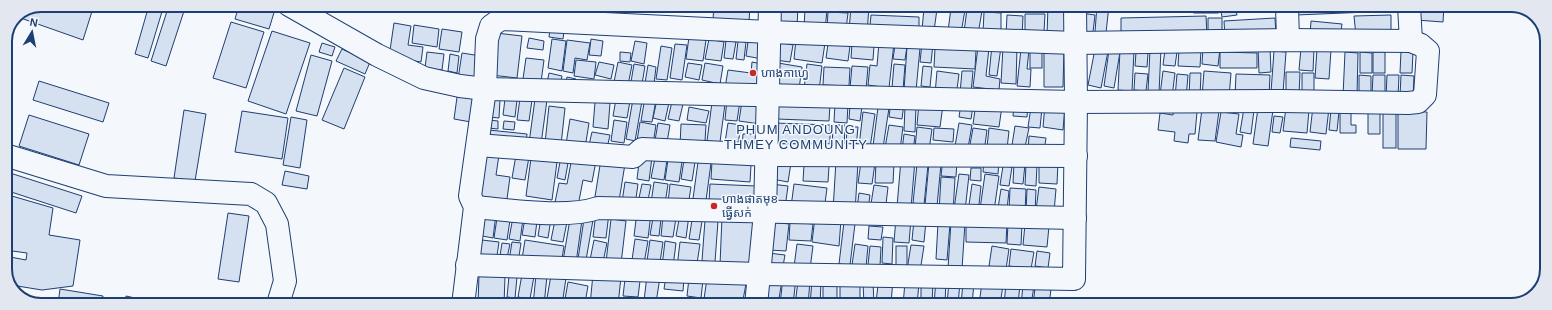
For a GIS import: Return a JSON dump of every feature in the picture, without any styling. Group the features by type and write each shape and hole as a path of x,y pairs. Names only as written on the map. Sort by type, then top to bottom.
{"street":[{"path":"301,12 377,55 424,78 460,86 485,89 1076,102 1418,102 1425,96 1428,51 1421,45 1411,40 1075,43 770,32 501,19 491,26 487,39 485,89 470,196 475,207 464,298"},
{"path":"757,298 765,212 770,12"},
{"path":"467,265 481,264 759,274 1074,279 1076,156 1075,12"},
{"path":"1287,12 1288,40"},
{"path":"1409,12 1411,40"},
{"path":"478,145 633,157 642,149 767,155 1076,156"},
{"path":"12,157 106,186 251,194 266,203 277,224 285,281 280,298"},
{"path":"475,207 538,212 588,212 598,208 1075,218"}],"building":[{"path":"41,12 92,12 83,40 22,19 30,14"},
{"path":"147,12 162,12 148,58 135,54"},
{"path":"167,12 184,12 166,66 151,61"},
{"path":"237,12 274,12 269,29 235,19"},
{"path":"714,12 750,12 749,22 713,19"},
{"path":"779,12 798,12 797,27 778,26"},
{"path":"805,12 827,12 825,30 804,28"},
{"path":"828,12 848,13 846,29 827,28"},
{"path":"850,12 869,12 867,34 849,32"},
{"path":"924,12 937,12 934,31 922,30"},
{"path":"950,12 965,12 961,33 948,31"},
{"path":"967,12 982,12 978,34 964,32"},
{"path":"984,12 1001,13 1001,33 983,32"},
{"path":"1048,12 1070,12 1068,37 1047,36"},
{"path":"1096,12 1108,12 1106,33 1095,32"},
{"path":"1194,12 1218,12 1218,13"},
{"path":"1221,12 1236,12 1237,15 1222,17"},
{"path":"1296,12 1368,12 1296,15"},
{"path":"1417,12 1444,12 1443,22 1416,20"},
{"path":"1081,13 1095,15 1093,32 1079,31"},
{"path":"1025,14 1045,14 1044,32 1025,31"},
{"path":"871,15 919,17 919,29 870,26"},
{"path":"1007,15 1023,16 1022,37 1006,36"},
{"path":"1391,15 1391,35 1356,36 1354,16"},
{"path":"1206,16 1207,35 1121,36 1121,18"},
{"path":"1208,18 1222,18 1222,30 1208,31"},
{"path":"1275,18 1276,34 1225,37 1224,21"},
{"path":"1311,21 1342,24 1340,38 1310,35"},
{"path":"231,22 264,32 246,88 213,78"},
{"path":"394,23 411,26 408,45 423,47 421,62 389,57"},
{"path":"414,25 439,29 437,47 412,43"},
{"path":"442,29 462,32 459,52 439,49"},
{"path":"550,29 564,31 563,39 549,37"},
{"path":"272,31 310,43 286,114 248,101"},
{"path":"496,33 522,36 517,78 491,75"},
{"path":"749,35 765,37 762,59 746,56"},
{"path":"689,37 706,40 703,61 686,59"},
{"path":"529,38 544,41 543,50 527,48"},
{"path":"552,39 566,41 562,71 548,68"},
{"path":"591,39 603,41 601,56 589,55"},
{"path":"709,39 724,42 721,61 705,59"},
{"path":"796,39 825,43 822,63 794,59"},
{"path":"567,40 590,43 587,60 575,58 573,73 563,71"},
{"path":"726,40 736,42 733,59 724,58"},
{"path":"635,41 647,43 644,64 631,61"},
{"path":"738,41 746,42 744,60 736,59"},
{"path":"778,42 793,45 790,62 775,60"},
{"path":"879,42 894,43 889,88 868,85 870,65 877,66"},
{"path":"322,43 335,47 332,56 319,52"},
{"path":"922,43 933,44 931,63 920,62"},
{"path":"675,44 687,45 682,80 670,78"},
{"path":"828,44 850,46 848,61 826,58"},
{"path":"852,44 874,46 873,60 851,58"},
{"path":"895,45 907,46 905,60 893,59"},
{"path":"992,45 1001,47 997,76 989,75"},
{"path":"661,46 672,48 667,80 656,79"},
{"path":"1030,46 1042,46 1042,68 1030,68"},
{"path":"907,47 920,48 916,91 904,90"},
{"path":"978,47 989,48 986,76 1000,79 999,90 973,87"},
{"path":"1003,47 1017,47 1016,84 1001,83"},
{"path":"1203,47 1220,48 1218,66 1202,64"},
{"path":"1258,47 1270,47 1271,72 1259,73"},
{"path":"935,48 976,50 975,69 934,67"},
{"path":"1044,48 1064,48 1063,87 1044,87"},
{"path":"1301,48 1314,49 1313,71 1299,70"},
{"path":"342,49 370,62 365,74 336,61"},
{"path":"1021,49 1029,50 1027,69 1031,69 1030,87 1017,86"},
{"path":"1095,49 1108,51 1101,88 1088,85"},
{"path":"1150,49 1161,49 1159,93 1148,92"},
{"path":"1179,49 1201,50 1200,67 1178,66"},
{"path":"1317,49 1331,50 1329,79 1315,78"},
{"path":"1109,50 1120,52 1114,88 1104,86"},
{"path":"1120,50 1134,51 1132,91 1118,90"},
{"path":"1165,50 1177,52 1175,66 1163,65"},
{"path":"1274,51 1286,52 1283,93 1271,92"},
{"path":"1401,51 1413,52 1412,73 1400,73"},
{"path":"427,52 444,54 442,70 425,68"},
{"path":"620,52 631,53 630,62 620,61"},
{"path":"1136,52 1148,53 1147,67 1135,66"},
{"path":"1220,52 1257,53 1257,68 1220,68"},
{"path":"1345,52 1358,53 1357,96 1343,96"},
{"path":"1360,52 1372,53 1372,73 1360,73"},
{"path":"1373,52 1385,52 1385,73 1373,73"},
{"path":"462,53 481,56 477,82 458,79"},
{"path":"450,54 459,56 457,73 448,71"},
{"path":"311,55 332,61 317,116 296,111"},
{"path":"526,58 544,60 541,82 523,79"},
{"path":"576,60 596,62 594,79 574,76"},
{"path":"599,62 614,65 611,79 595,75"},
{"path":"618,62 632,65 628,85 614,82"},
{"path":"752,62 762,64 758,92 725,88 728,70 751,73"},
{"path":"688,63 702,65 699,80 685,77"},
{"path":"705,63 723,66 720,84 702,80"},
{"path":"778,63 802,67 799,89 775,85"},
{"path":"634,64 645,66 642,84 631,82"},
{"path":"807,64 822,66 819,91 804,89"},
{"path":"894,64 905,65 903,90 892,88"},
{"path":"648,65 656,67 654,84 645,83"},
{"path":"852,66 868,67 866,90 850,88"},
{"path":"923,66 932,67 930,87 921,86"},
{"path":"824,67 850,68 849,86 823,85"},
{"path":"344,68 365,77 344,129 322,120"},
{"path":"937,71 959,74 956,97 935,94"},
{"path":"962,71 973,71 971,93 960,93"},
{"path":"1163,71 1175,73 1172,97 1160,95"},
{"path":"1204,71 1231,73 1229,98 1202,97"},
{"path":"1286,72 1300,72 1299,96 1286,96"},
{"path":"549,73 562,76 560,86 547,83"},
{"path":"1135,73 1148,74 1146,91 1134,90"},
{"path":"1190,73 1201,73 1200,97 1189,97"},
{"path":"1302,73 1314,73 1314,96 1302,95"},
{"path":"1177,74 1188,75 1186,99 1175,98"},
{"path":"1236,74 1270,75 1269,96 1235,96"},
{"path":"1359,75 1371,76 1371,96 1359,96"},
{"path":"1373,75 1385,75 1385,97 1372,96"},
{"path":"1387,75 1399,75 1398,97 1386,97"},
{"path":"1401,75 1414,76 1413,97 1400,96"},
{"path":"567,77 576,79 575,87 565,86"},
{"path":"39,81 109,103 103,122 33,100"},
{"path":"458,90 476,92 471,122 454,119"},
{"path":"658,95 670,98 665,121 653,118"},
{"path":"645,97 656,100 652,122 641,121"},
{"path":"673,97 684,100 679,121 668,119"},
{"path":"489,98 500,99 499,118 488,117"},
{"path":"520,98 532,100 529,121 517,120"},
{"path":"505,99 517,100 515,117 503,115"},
{"path":"535,99 547,100 541,144 529,143"},
{"path":"616,99 630,101 627,118 613,116"},
{"path":"633,99 642,101 635,141 626,139"},
{"path":"727,99 740,101 737,121 725,120"},
{"path":"742,101 763,104 760,124 739,121"},
{"path":"891,101 904,103 902,119 889,117"},
{"path":"595,102 610,103 608,129 593,127"},
{"path":"712,102 725,104 720,142 707,141"},
{"path":"778,102 830,104 829,121 777,119"},
{"path":"835,103 848,104 847,123 834,122"},
{"path":"919,103 943,105 940,127 917,125"},
{"path":"976,103 1002,106 999,127 973,124"},
{"path":"961,104 973,106 971,119 959,117"},
{"path":"850,105 862,107 860,121 849,119"},
{"path":"1014,105 1028,106 1027,117 1013,116"},
{"path":"1045,105 1065,106 1063,130 1043,127"},
{"path":"549,106 565,108 561,145 545,143"},
{"path":"905,106 916,106 915,132 904,131"},
{"path":"1313,106 1329,108 1326,134 1310,132"},
{"path":"689,107 709,111 706,123 687,120"},
{"path":"878,107 889,108 883,148 873,146"},
{"path":"1031,107 1042,108 1040,128 1028,127"},
{"path":"1286,107 1309,110 1307,133 1283,131"},
{"path":"1244,108 1254,110 1251,134 1240,132"},
{"path":"1258,108 1273,110 1268,146 1253,144"},
{"path":"1340,108 1351,108 1351,125 1356,125 1356,133 1340,133"},
{"path":"1174,109 1197,112 1195,134 1189,134 1188,143 1174,141 1175,132 1158,130 1160,113 1173,115"},
{"path":"1202,109 1219,111 1215,141 1198,140"},
{"path":"184,110 206,114 195,181 174,178"},
{"path":"1331,110 1339,112 1337,131 1329,130"},
{"path":"242,111 288,118 282,159 235,152"},
{"path":"1368,111 1380,112 1380,134 1368,134"},
{"path":"1383,111 1396,111 1396,148 1383,148"},
{"path":"1398,111 1427,112 1426,149 1398,149"},
{"path":"863,112 875,114 870,148 859,146"},
{"path":"1221,112 1239,114 1236,134 1243,135 1241,147 1216,142"},
{"path":"29,115 89,134 79,165 19,146"},
{"path":"1274,116 1283,117 1280,133 1272,132"},
{"path":"291,117 307,120 300,168 283,165"},
{"path":"570,119 589,123 585,148 566,144"},
{"path":"488,120 498,121 498,129 488,128"},
{"path":"614,120 627,122 624,143 611,141"},
{"path":"504,121 515,122 514,130 503,129"},
{"path":"640,122 656,125 653,144 637,141"},
{"path":"658,123 670,125 666,148 654,146"},
{"path":"728,123 741,125 737,151 724,149"},
{"path":"775,123 830,125 830,145 775,144"},
{"path":"959,123 972,125 968,148 955,146"},
{"path":"681,124 706,125 705,141 695,141 680,146"},
{"path":"833,125 845,125 844,149 832,148"},
{"path":"889,125 903,127 900,150 885,148"},
{"path":"1015,126 1029,128 1025,147 1012,145"},
{"path":"847,127 858,127 856,148 846,148"},
{"path":"917,127 932,129 929,150 915,148"},
{"path":"934,128 954,129 953,142 933,140"},
{"path":"973,128 987,130 984,152 969,150"},
{"path":"989,128 1009,131 1007,149 987,147"},
{"path":"489,130 527,134 526,143 488,139"},
{"path":"592,132 610,135 607,148 589,145"},
{"path":"743,134 756,134 756,148 742,148"},
{"path":"904,134 915,136 913,151 902,150"},
{"path":"1029,136 1046,138 1044,152 1028,151"},
{"path":"1291,138 1321,141 1320,150 1290,147"},
{"path":"480,152 499,155 496,175 510,177 506,206 473,201"},
{"path":"669,153 683,155 679,182 665,180"},
{"path":"516,155 529,157 525,180 512,178"},
{"path":"640,155 652,157 649,181 637,179"},
{"path":"572,157 596,161 592,182 583,180 577,211 554,207 559,183 567,184"},
{"path":"531,158 557,162 552,200 526,196"},
{"path":"655,158 667,160 664,180 651,178"},
{"path":"601,159 625,164 618,207 594,203"},
{"path":"901,159 915,160 911,208 897,207"},
{"path":"943,159 957,160 956,177 941,176"},
{"path":"684,160 695,162 692,181 681,179"},
{"path":"775,160 791,163 788,182 772,179"},
{"path":"984,160 999,161 998,174 983,172"},
{"path":"712,161 751,165 750,182 711,179"},
{"path":"836,161 858,162 855,212 833,210"},
{"path":"1039,161 1058,162 1057,184 1039,183"},
{"path":"560,162 568,163 565,180 557,178"},
{"path":"698,162 711,163 705,208 692,206"},
{"path":"861,162 875,163 872,184 858,183"},
{"path":"876,163 894,164 893,183 875,183"},
{"path":"929,163 941,164 937,206 925,205"},
{"path":"1014,163 1025,164 1023,184 1013,183"},
{"path":"917,164 928,165 924,205 913,203"},
{"path":"804,165 829,166 828,182 803,181"},
{"path":"1026,165 1037,165 1036,186 1025,185"},
{"path":"1003,166 1012,167 1009,186 1000,185"},
{"path":"971,168 981,168 981,181 970,180"},
{"path":"285,171 309,176 307,189 282,185"},
{"path":"12,174 82,196 76,213 12,192"},
{"path":"959,174 969,175 965,211 954,209"},
{"path":"985,174 999,176 994,211 980,209"},
{"path":"941,177 955,178 953,213 939,212"},
{"path":"625,182 638,184 635,205 622,202"},
{"path":"654,182 668,184 665,204 651,203"},
{"path":"642,184 651,185 648,200 639,198"},
{"path":"670,184 691,187 688,206 668,203"},
{"path":"710,184 756,186 755,203 709,202"},
{"path":"771,184 788,186 785,208 767,205"},
{"path":"794,184 827,188 824,211 791,207"},
{"path":"972,184 981,186 978,214 968,212"},
{"path":"874,185 888,187 885,213 870,210"},
{"path":"1039,187 1056,189 1054,212 1036,210"},
{"path":"1010,188 1026,189 1025,212 1009,211"},
{"path":"1001,189 1009,191 1007,209 998,208"},
{"path":"1027,189 1036,190 1035,212 1026,212"},
{"path":"859,193 870,195 868,209 857,208"},
{"path":"12,196 53,208 49,235 80,240 73,286 42,290 18,286 14,280 12,271 12,257 26,260 27,253 12,251"},
{"path":"481,212 496,214 493,238 477,235"},
{"path":"596,212 609,213 606,238 593,237"},
{"path":"637,212 651,214 648,238 634,236"},
{"path":"228,213 249,216 239,282 218,279"},
{"path":"680,214 689,215 686,238 676,236"},
{"path":"663,216 676,218 673,237 661,236"},
{"path":"513,217 523,219 520,241 509,239"},
{"path":"722,217 755,218 752,267 720,265"},
{"path":"815,217 841,220 839,246 812,242"},
{"path":"497,218 510,220 507,240 494,238"},
{"path":"525,218 537,221 535,237 522,235"},
{"path":"541,218 551,219 548,238 538,236"},
{"path":"653,218 661,219 659,236 650,235"},
{"path":"896,218 911,219 909,243 894,242"},
{"path":"570,219 582,220 576,263 563,261"},
{"path":"584,219 593,220 586,260 578,259"},
{"path":"611,219 626,221 621,264 606,262"},
{"path":"555,220 567,222 563,242 551,240"},
{"path":"692,220 702,221 699,240 689,239"},
{"path":"705,220 718,221 715,262 702,261"},
{"path":"914,220 926,221 924,242 912,240"},
{"path":"966,220 1007,222 1006,243 966,242"},
{"path":"772,222 789,224 786,251 769,250"},
{"path":"790,222 813,224 811,241 789,240"},
{"path":"844,222 855,224 850,265 839,264"},
{"path":"951,222 965,223 962,269 948,268"},
{"path":"938,223 950,224 947,260 936,259"},
{"path":"1008,223 1022,223 1021,245 1007,244"},
{"path":"1025,224 1049,226 1047,247 1023,245"},
{"path":"869,226 883,227 881,240 868,239"},
{"path":"883,237 893,238 892,264 882,263"},
{"path":"635,239 648,241 643,269 631,267"},
{"path":"482,240 499,242 496,263 478,260"},
{"path":"525,240 564,246 561,265 522,259"},
{"path":"594,240 607,243 603,262 590,260"},
{"path":"650,240 663,242 659,269 646,268"},
{"path":"665,241 676,243 673,267 662,266"},
{"path":"512,242 521,243 518,263 509,261"},
{"path":"680,242 700,244 696,270 677,267"},
{"path":"502,243 510,244 506,263 499,262"},
{"path":"797,244 813,246 810,269 794,267"},
{"path":"855,244 868,246 866,267 852,265"},
{"path":"911,245 924,246 920,272 907,270"},
{"path":"870,246 881,247 880,266 868,265"},
{"path":"896,246 907,246 907,266 896,266"},
{"path":"992,246 1009,249 1006,269 989,266"},
{"path":"1011,249 1034,252 1031,269 1009,266"},
{"path":"1037,251 1050,253 1048,268 1035,266"},
{"path":"768,253 785,255 783,266 767,264"},
{"path":"522,274 534,276 530,298 518,297"},
{"path":"593,274 621,277 619,298 591,298"},
{"path":"479,275 505,276 504,298 478,298"},
{"path":"536,275 547,276 545,298 534,298"},
{"path":"551,275 566,278 563,298 547,298"},
{"path":"647,275 660,277 657,298 644,298"},
{"path":"509,276 517,277 515,298 507,297"},
{"path":"666,276 684,278 683,291 664,289"},
{"path":"783,277 796,278 794,298 781,298"},
{"path":"879,277 893,279 891,298 876,298"},
{"path":"689,278 703,280 701,298 687,296"},
{"path":"707,278 746,284 743,298 704,298"},
{"path":"766,278 782,280 779,298 765,298"},
{"path":"936,278 946,279 945,298 935,298"},
{"path":"625,279 640,281 638,297 623,296"},
{"path":"823,279 837,279 837,298 823,298"},
{"path":"812,280 821,281 820,298 811,298"},
{"path":"798,281 810,281 809,298 796,298"},
{"path":"860,281 860,298 840,298 840,282"},
{"path":"873,281 874,298 864,298 863,282"},
{"path":"949,281 960,282 959,298 948,298"},
{"path":"568,282 588,286 586,298 565,298"},
{"path":"905,282 919,283 918,298 904,298"},
{"path":"921,282 933,283 932,298 921,298"},
{"path":"963,282 974,283 973,298 962,298"},
{"path":"982,282 1003,285 1001,298 980,298"},
{"path":"1006,283 1020,284 1019,298 1005,298"},
{"path":"1023,285 1034,286 1032,298 1022,298"},
{"path":"1035,288 1051,289 1050,298 1034,298"},
{"path":"60,289 103,296 103,298 59,298"}],"place":[{"name":"ហាងកាហ្វេ","path":"753,73"},
{"name":"ហាងផាតមុខ ធ្វើសក់","path":"714,206"}],"district":[{"name":"PHUM ANDOUNG THMEY COMMUNITY","path":"796,136"}]}
